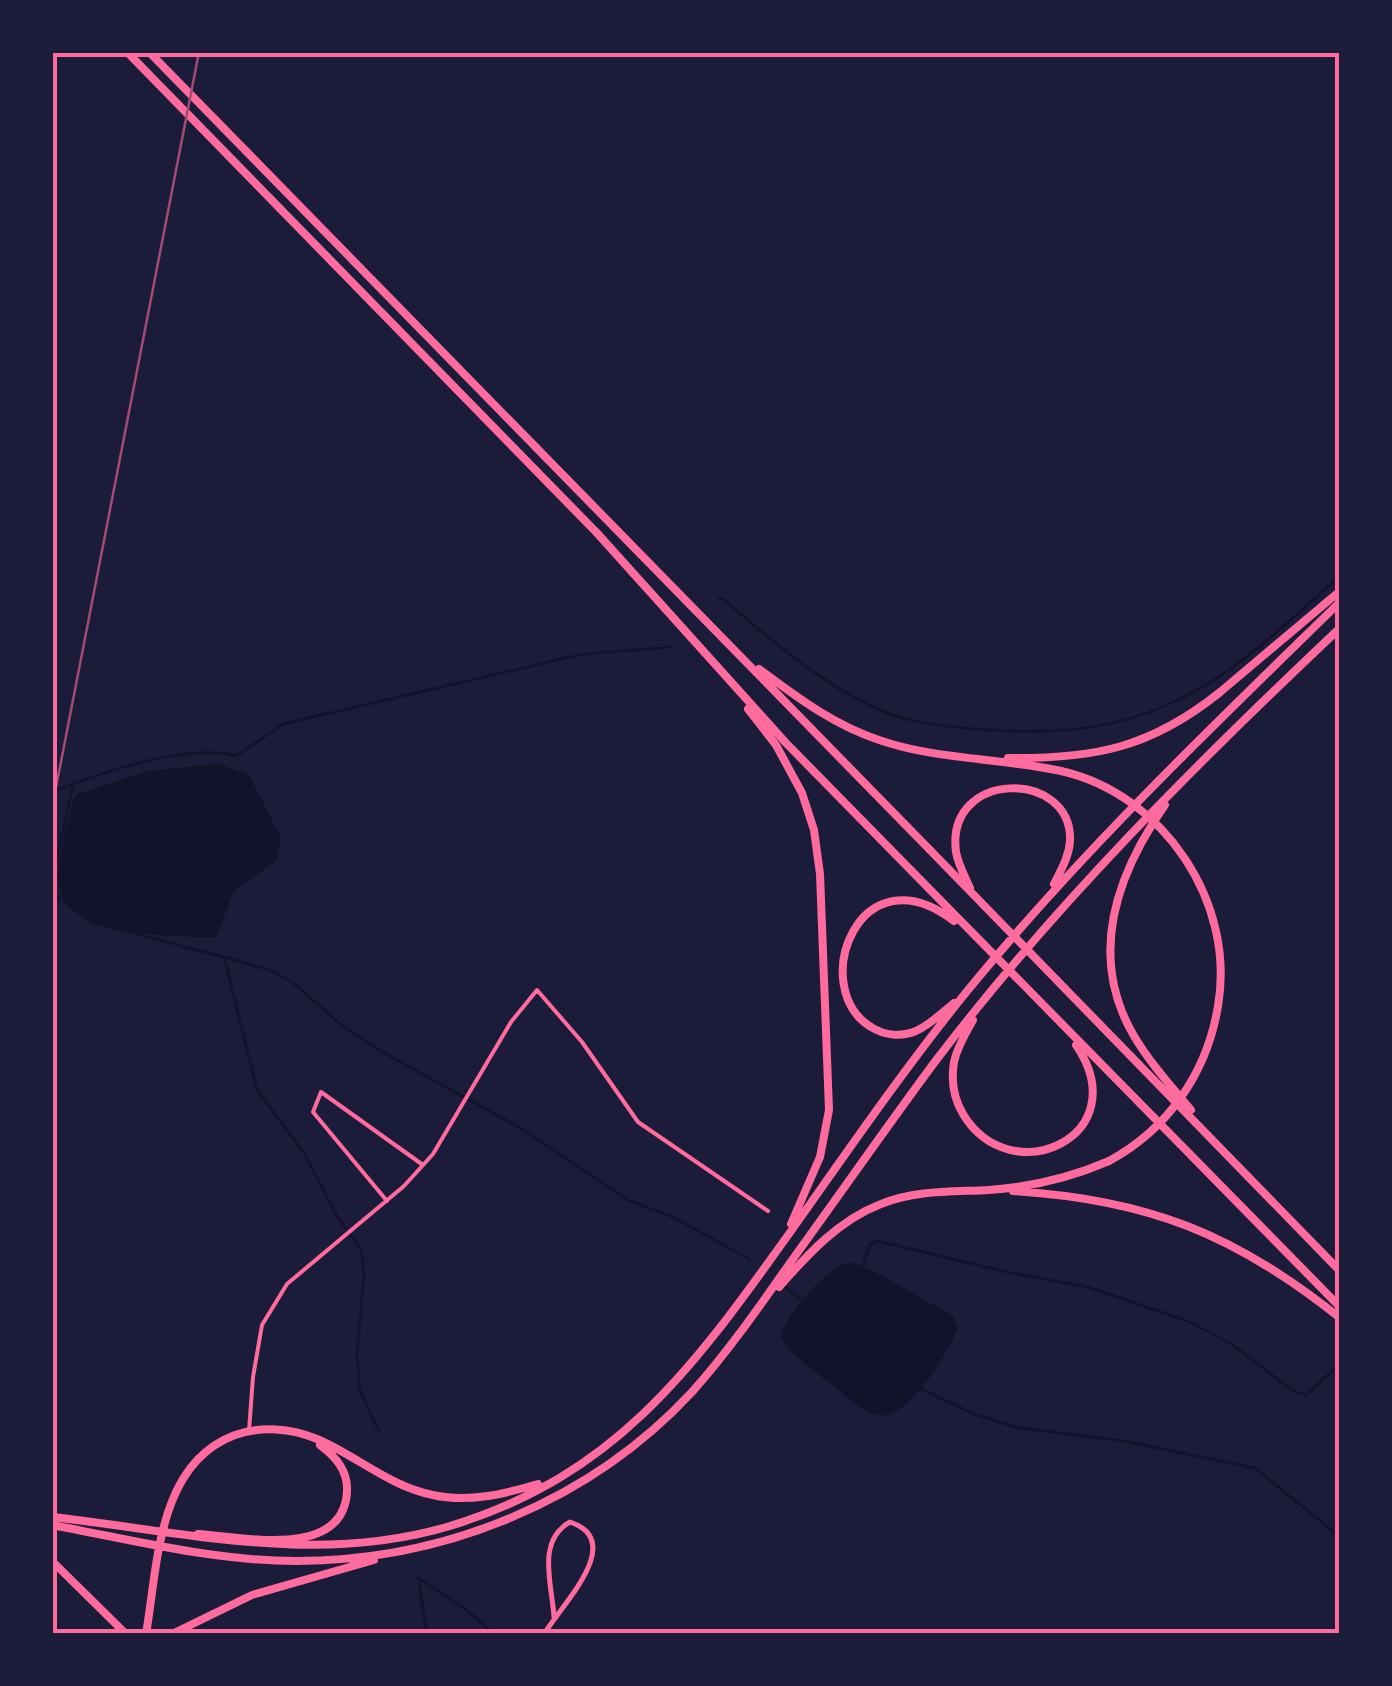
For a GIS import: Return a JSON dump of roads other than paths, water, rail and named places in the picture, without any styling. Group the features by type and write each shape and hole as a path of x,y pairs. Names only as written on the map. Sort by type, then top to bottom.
{"highway":[{"path":"127,52 597,533 786,743 1340,1307"},
{"path":"149,52 1168,1088 1340,1271"},
{"path":"983,757 1064,758 1123,748 1168,729 1219,693 1340,591"},
{"path":"52,1516 144,1530 314,1547 404,1537 450,1526 496,1508 552,1481 622,1434 680,1379 727,1321 920,1050 1048,894 1143,794 1340,602"},
{"path":"752,1316 935,1062 1088,878 1340,628"},
{"path":"702,651 786,762 802,793 818,848 829,1110 820,1156 785,1239"},
{"path":"172,1634 252,1595 503,1522 578,1485 676,1408 810,1252 862,1212 911,1194 988,1190 1065,1178 1109,1161 1151,1134 1188,1088 1211,1040 1220,1000 1218,946 1210,909 1195,875 1166,834 1116,794 1065,772 909,748 858,733 812,708 739,654"},
{"path":"972,892 956,848 959,824 978,798 1009,787 1031,790 1047,798 1066,821 1068,856 1048,894"},
{"path":"1168,1088 1124,1015 1114,976 1111,935 1118,888 1127,866 1176,789"},
{"path":"966,992 914,1032 901,1035 877,1031 860,1018 846,995 843,969 848,945 870,910 904,899 918,900 939,910 982,942"},
{"path":"982,1003 961,1044 953,1078 955,1095 971,1127 997,1146 1022,1152 1048,1150 1067,1141 1088,1120 1094,1104 1094,1084 1088,1065 1065,1028"},
{"path":"988,1190 1088,1198 1176,1220 1262,1262 1340,1318"},
{"path":"146,1634 166,1516 182,1478 210,1448 249,1431 294,1432 324,1442 386,1478 435,1496 489,1496 552,1481"},
{"path":"183,1534 288,1539 311,1537 327,1529 344,1504 345,1476 341,1465 323,1446 294,1432"},
{"path":"52,1525 180,1549 292,1561 405,1551"},
{"path":"52,1561 126,1634"}],"street":[{"path":"249,1431 252,1377 262,1325 286,1284 387,1201 433,1154 500,1038 537,990 648,1130 768,1211"},
{"path":"387,1201 313,1112 321,1092 423,1165"},
{"path":"544,1634 590,1566 594,1551 592,1536 584,1527 570,1522 556,1530 549,1545 554,1617"}],"waterway":[{"path":"719,599 812,671 883,711 948,726 1058,731 1137,716 1190,694 1249,655 1340,576"},
{"path":"52,792 168,756 236,756 283,724 583,654 671,647"},
{"path":"55,894 54,873 73,784"},
{"path":"52,893 91,922 224,957 257,1090 304,1153 338,1218 361,1249 364,1273 357,1355 360,1390 379,1432"},
{"path":"225,957 270,970 292,982 345,1028 386,1054 524,1130 628,1200 673,1217 749,1259"},
{"path":"863,1266 870,1244 877,1241 1088,1287 1188,1321 1233,1345 1293,1391 1306,1395 1340,1364"},
{"path":"785,1287 803,1301"},
{"path":"917,1387 974,1414 1015,1427 1123,1441 1255,1468 1340,1537"},
{"path":"418,1578 468,1611 494,1634"},
{"path":"419,1583 427,1634"}],"railway":[{"path":"52,808 199,52"}]}
